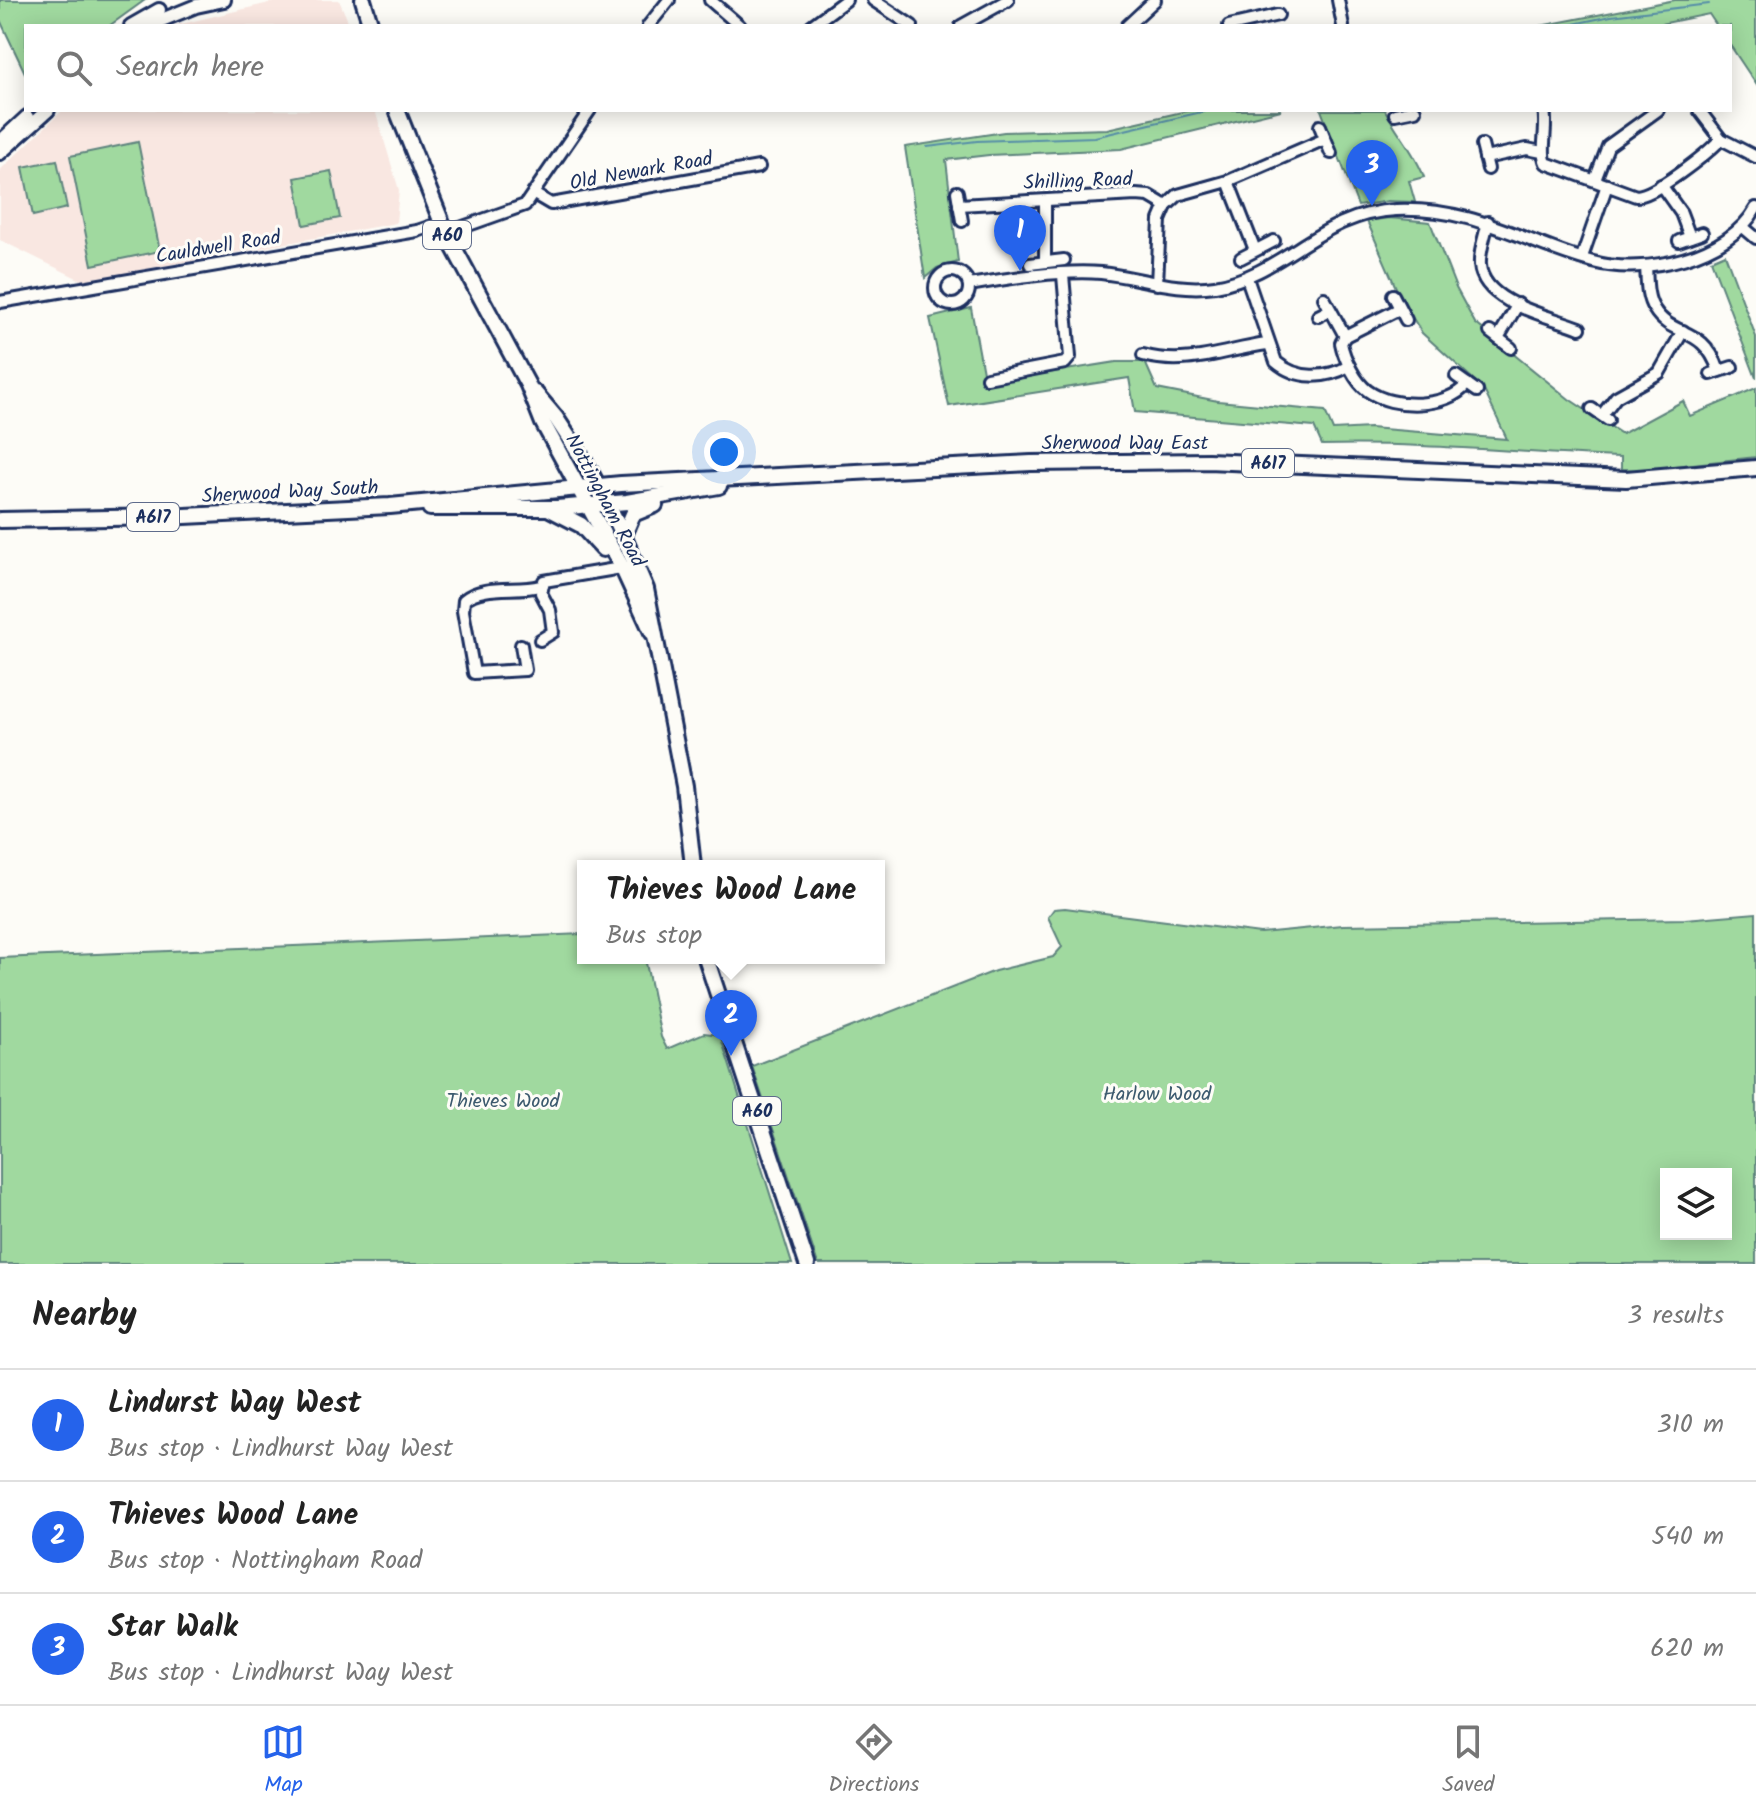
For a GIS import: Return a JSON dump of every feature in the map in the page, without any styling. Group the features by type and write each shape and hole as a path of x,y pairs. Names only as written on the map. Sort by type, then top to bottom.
{"highway":[{"path":"363,0 370,24"},
{"name":"Nottingham Road","path":"398,112 444,228 528,385 543,423 592,496 624,535 629,566"},
{"name":"Nottingham Road","path":"528,385 545,406 629,566 652,632 684,786 692,860"},
{"name":"Sherwood Way East","path":"592,496 735,480 896,468 1061,462 1208,461 1626,479 1756,468"},
{"name":"Sherwood Way East","path":"685,493 735,480"},
{"path":"592,496 666,490 685,493"},
{"path":"624,535 633,514 685,493"},
{"name":"Sherwood Way South","path":"0,520 165,517 390,506 473,496 592,496"},
{"name":"Sherwood Way South","path":"390,506 494,511 550,509 592,496"},
{"path":"550,509 592,535 629,566"},
{"name":"A60","path":"708,964 807,1264"}],"main road":[{"path":"135,24 188,0"},
{"path":"152,24 183,10 224,0"},
{"path":"0,142 33,112"},
{"path":"0,153 46,112"}],"street":[{"path":"363,0 370,0"},
{"path":"650,24 669,0"},
{"path":"710,0 738,24"},
{"path":"814,24 846,0"},
{"path":"873,0 909,24"},
{"path":"965,24 1008,0"},
{"path":"1130,24 1155,0"},
{"path":"1338,0 1343,24"},
{"path":"1236,24 1271,14"},
{"path":"1140,17 1146,24"},
{"path":"444,228 514,212 534,194 589,112"},
{"path":"1544,112 1548,135 1542,152 1546,163 1641,196 1661,185 1721,139"},
{"path":"1595,180 1608,146 1655,112"},
{"path":"1701,112 1721,139 1756,157"},
{"path":"1320,126 1331,153"},
{"path":"1157,284 1160,220 1166,206 1181,194 1228,181 1325,139"},
{"path":"1482,145 1488,169"},
{"path":"1485,158 1527,149 1542,152"},
{"name":"Old Newark Road","path":"534,194 551,204 759,167"},
{"path":"1228,181 1255,250"},
{"path":"1582,257 1607,185"},
{"path":"1661,185 1681,213 1690,237"},
{"path":"957,192 962,221"},
{"name":"Shilling Road","path":"959,205 1149,196 1166,206"},
{"path":"1045,201 1045,262"},
{"path":"969,285 1102,273 1157,284 1196,287 1247,278 1285,257 1319,232 1370,213 1424,212 1488,222 1582,257 1613,265 1646,266 1706,250 1743,227 1756,208"},
{"path":"1488,222 1480,264 1484,281 1495,293 1580,328"},
{"path":"1743,227 1756,238"},
{"name":"Cauldwell Road","path":"0,302 444,228"},
{"path":"1679,241 1702,233"},
{"path":"1241,258 1274,241"},
{"path":"1030,264 1064,260"},
{"path":"1646,266 1648,294 1655,311 1709,347 1715,373 1732,367"},
{"path":"987,378 1065,363 1072,352 1063,275"},
{"path":"1247,278 1267,344 1276,362 1296,374 1323,377 1349,366"},
{"path":"1393,295 1406,320"},
{"path":"1324,298 1345,336"},
{"path":"1511,348 1494,335 1518,304"},
{"path":"1399,309 1345,336 1341,343 1349,366 1364,388 1382,398 1438,402 1467,384"},
{"path":"1318,316 1330,310"},
{"path":"1601,415 1616,397 1659,373 1683,331"},
{"path":"1143,355 1155,363 1208,358 1267,344"},
{"path":"1456,376 1477,391"},
{"path":"521,645 525,670 477,675 462,604 466,596 492,590 508,592 540,586 544,581 629,566"},
{"path":"540,586 553,632 540,640"}],"shaded area":[{"path":"282,0 339,0 349,24 181,24"},
{"path":"61,112 376,112 399,190 396,223 83,281 0,240 0,170"}],"green space":[{"path":"0,0 145,0 112,24 24,24 24,71 0,20"},
{"path":"1675,0 1756,0 1756,84 1732,48 1732,24 1716,24 1709,14 1661,24 1550,24"},
{"path":"1182,112 1273,112 1121,149 946,160 958,262 937,268 925,278 905,147 1004,132 1107,129"},
{"path":"1322,112 1386,112 1424,177 1409,181 1415,202 1388,201 1358,206"},
{"path":"138,142 160,251 92,265 70,156"},
{"path":"57,160 67,208 33,216 23,167"},
{"path":"331,171 340,218 304,225 295,178"},
{"path":"1389,218 1430,222 1456,288 1475,323 1569,399 1622,434 1683,401 1690,416 1756,388 1756,457 1639,470 1621,469 1621,457 1434,446 1322,445 1314,427 1135,412 1129,378 949,406 930,318 971,308 985,383 1116,362 1145,362 1157,389 1218,401 1325,411 1333,430 1370,428 1507,439 1483,388 1422,333 1400,297 1367,221"},
{"path":"1725,254 1756,337 1756,378 1711,260"},
{"name":"Harlow Wood","path":"1065,908 1260,933 1343,925 1685,919 1756,913 1756,1264 818,1264 752,1066 995,971 1053,957 1062,947 1048,917 1054,909"},
{"name":"Thieves Wood","path":"577,934 577,964 646,964 661,1037 667,1049 704,1033 720,1035 792,1264 0,1264 0,958"}],"waterway":[{"path":"1573,24 1611,16 1709,4"},
{"path":"927,147 977,141 1095,137 1201,112"}],"place":[{"name":"Star Walk","path":"1372,206"},
{"name":"Lindurst Way West","path":"1020,271"},
{"name":"Thieves Wood Lane","path":"731,1056"}]}
